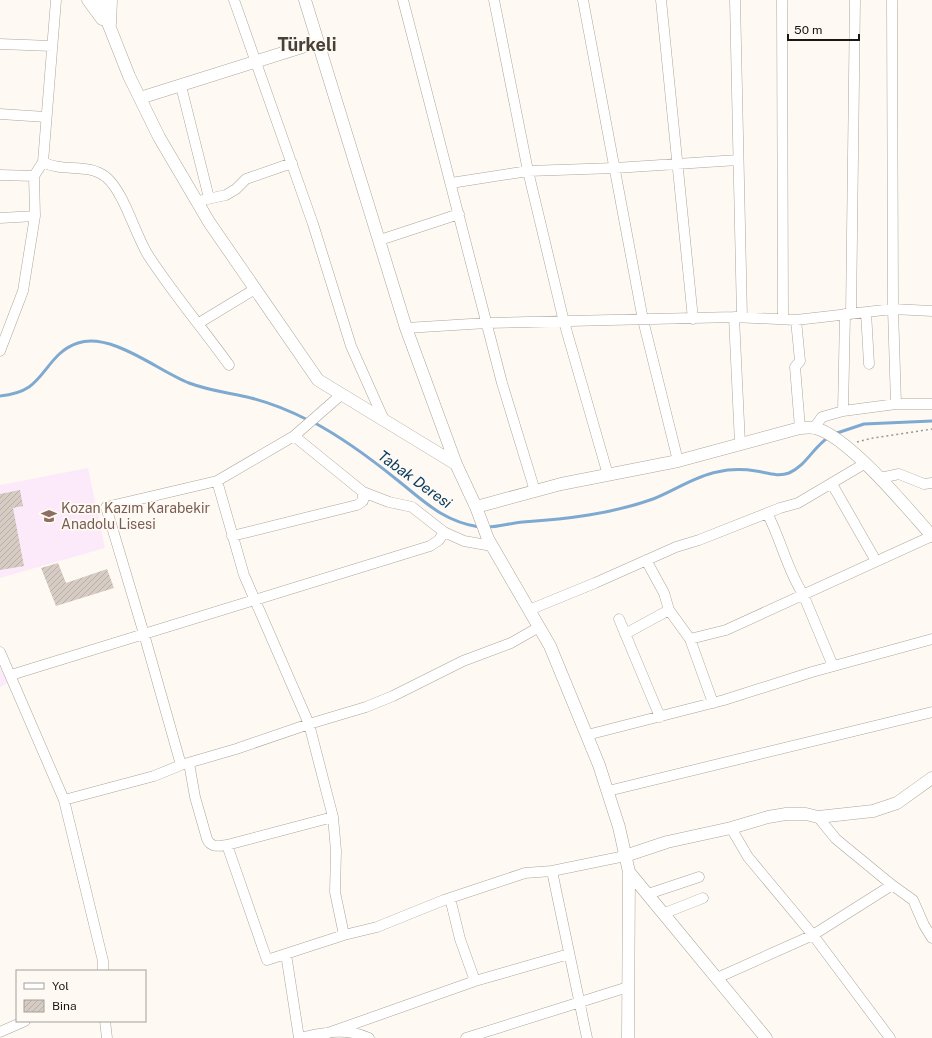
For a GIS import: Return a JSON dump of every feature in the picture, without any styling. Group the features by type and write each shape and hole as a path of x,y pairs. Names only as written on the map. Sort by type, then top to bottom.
{"street":[{"path":"0,351 23,291 34,216 34,176 43,162 56,0"},
{"path":"88,0 110,32"},
{"path":"99,0 110,32 159,137 209,222 318,380 456,464"},
{"path":"110,32 111,0"},
{"path":"234,0 313,224 351,346 384,420"},
{"path":"305,0 406,328 456,464 478,511 490,543 550,646 608,791 620,827 629,872 628,1038"},
{"path":"403,0 502,383 535,492"},
{"path":"494,0 528,171 564,322 608,475"},
{"path":"583,0 643,320 678,461"},
{"path":"661,0 693,319"},
{"path":"735,0 740,444"},
{"path":"782,0 783,319"},
{"path":"843,411 848,314 855,0"},
{"path":"892,0 893,309 896,404"},
{"path":"140,98 318,42"},
{"path":"0,44 52,46"},
{"path":"181,86 209,198"},
{"path":"0,114 46,117"},
{"path":"451,183 528,171 615,168 738,160"},
{"path":"43,162 58,168 80,167 96,171 107,178 118,192 148,254 229,365"},
{"path":"197,201 226,195 236,189 246,179 292,163"},
{"path":"0,175 34,176"},
{"path":"380,240 459,214"},
{"path":"0,218 34,216"},
{"path":"199,323 255,289"},
{"path":"406,328 486,323 738,317 796,320 893,309 932,311"},
{"path":"866,312 869,364"},
{"path":"796,320 800,361 795,367 800,428"},
{"path":"332,817 227,845 214,846 207,839 106,507 217,481 294,436 342,394"},
{"path":"818,429 822,417 843,411 896,404 932,404"},
{"path":"478,511 535,492 678,461 800,428 818,429 843,444 880,478 932,536 726,630 690,639"},
{"path":"294,436 363,492 389,502 412,507 444,532 464,541 490,543"},
{"path":"529,610 676,547 699,540 798,503 864,464"},
{"path":"880,478 899,474 924,484 932,483"},
{"path":"217,481 244,575 308,724 332,817 336,850 335,892 344,935"},
{"path":"832,484 876,561"},
{"path":"232,536 357,505 363,501 363,492"},
{"path":"767,514 777,532 796,584 803,594 833,666"},
{"path":"11,675 430,546 439,540 444,532"},
{"path":"646,560 664,594 669,610 690,639 714,703"},
{"path":"626,634 669,610"},
{"path":"619,619 660,716"},
{"path":"64,800 154,776 185,764 236,749 308,724 366,707 393,696 463,661 511,643 539,627"},
{"path":"586,735 714,703 833,666 932,638"},
{"path":"0,652 64,800 103,961 103,970"},
{"path":"608,791 932,712"},
{"path":"227,845 267,960 344,935 377,927 450,898 525,873 552,871 625,856 668,842 786,814 806,814 818,817 873,811 897,803 932,778"},
{"path":"818,817 836,839 892,885 913,900 924,925 932,938"},
{"path":"731,828 748,857 813,935 890,1038"},
{"path":"552,871 587,1038"},
{"path":"629,872 766,1038"},
{"path":"648,894 699,877"},
{"path":"717,978 813,935 892,885"},
{"path":"450,898 460,939 475,981"},
{"path":"664,913 703,898"},
{"path":"286,954 299,1038 328,1033 356,1032 369,1038"},
{"path":"328,1033 475,981 569,954"},
{"path":"466,1038 579,1004 628,987"},
{"path":"0,1032 23,1022"},
{"path":"105,1022 107,1038"}],"path":[{"path":"843,444 932,429"}],"shaded area":[{"name":"Kozan Kazım Karabekir Anadolu Lisesi","path":"88,468 105,548 0,578 0,485"},
{"path":"0,667 8,683 0,687"}],"building":[{"path":"20,490 23,506 13,508 24,566 0,570 0,494"},
{"path":"58,563 66,583 107,569 114,588 56,606 41,568"}],"waterway":[{"name":"Tabak Deresi","path":"0,396 26,389 41,376 62,351 78,343 91,341 105,343 135,354 189,383 266,402 308,420"},
{"name":"Tabak Deresi","path":"834,434 864,424 932,421"},
{"name":"Tabak Deresi","path":"313,422 366,456 434,509 454,520 479,527"},
{"name":"Tabak Deresi","path":"487,527 605,512 653,499 693,480 722,471 756,471 781,475 789,473 800,466 818,446 829,437"}],"place":[{"name":"Kozan Kazım Karabekir Anadolu Lisesi","path":"49,516"}],"district":[{"name":"Türkeli","path":"307,44"}]}
